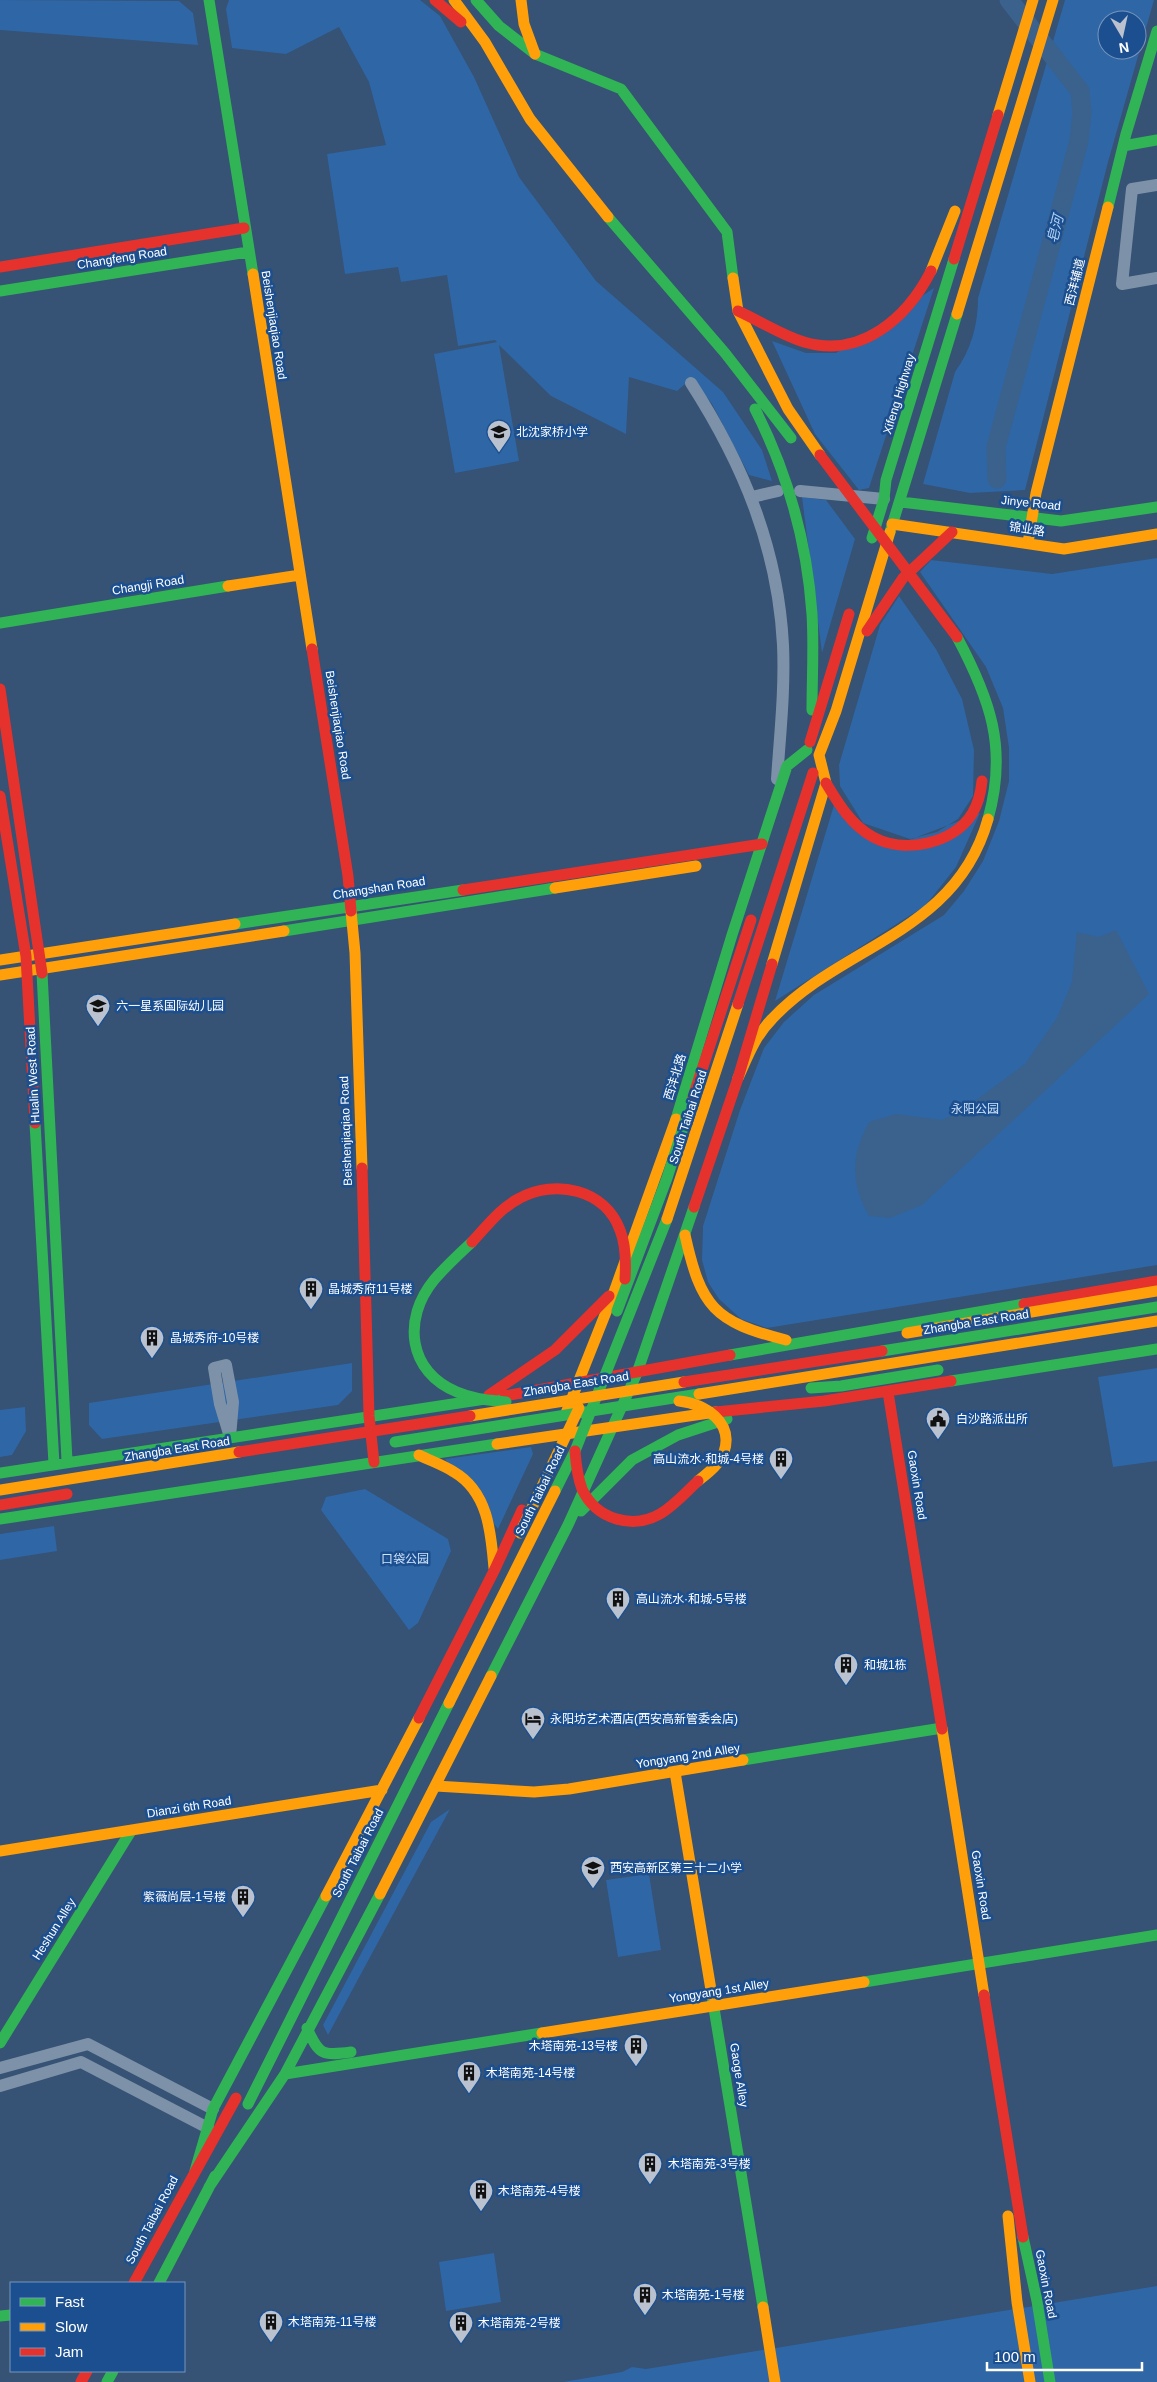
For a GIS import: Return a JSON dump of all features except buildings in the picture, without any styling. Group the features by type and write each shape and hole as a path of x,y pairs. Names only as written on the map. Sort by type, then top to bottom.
{"main road":[{"name":"Beishenjiaqiao Road","path":"209,0 352,906 369,1416 374,1462"},
{"path":"435,0 485,42"},
{"path":"454,0 485,42 530,119 630,245 725,353 798,447"},
{"path":"476,0 499,26 535,54 621,89 677,162 726,232 738,311 788,409 820,455 957,637 979,677 992,714 996,766 986,828 971,860 930,908 898,932 832,972 789,1002 756,1039 738,1078"},
{"name":"Xifeng Highway","path":"870,546 884,499 886,480 1033,0"},
{"path":"984,766 981,795 971,814 958,828 922,844 901,845 875,838 856,824 840,806 826,783 819,755 836,711 892,524 901,502 1053,0"},
{"path":"520,2 535,54"},
{"name":"西沣辅道","path":"1028,543 1036,493 1126,134 1157,31"},
{"path":"738,311 804,342 832,346 866,339 885,329 908,311 930,273 1012,71"},
{"path":"1126,134 1157,128"},
{"path":"1123,146 1157,140"},
{"name":"Changfeng Road","path":"0,266 244,228"},
{"name":"Changfeng Road","path":"0,291 248,252"},
{"path":"725,353 771,438 797,514 808,568 812,615 812,733"},
{"path":"822,478 846,510"},
{"name":"Jinye Road","path":"901,502 1061,521 1157,507"},
{"name":"锦业路","path":"892,524 1064,549 1157,534"},
{"path":"855,648 904,578 952,532"},
{"path":"864,534 906,590"},
{"name":"Changji Road","path":"0,623 300,575"},
{"path":"800,771 852,602"},
{"path":"957,664 976,710"},
{"name":"Hualin West Road","path":"0,689 42,968 67,1461"},
{"name":"西沣北路","path":"557,1435 620,1291 679,1111 787,766 807,750"},
{"name":"South Taibai Road","path":"160,2282 209,2187 244,2112 575,1451 674,1202 819,755"},
{"path":"613,1427 637,1373 738,1078 826,783"},
{"name":"Hualin West Road","path":"0,796 26,956 54,1464"},
{"name":"Changshan Road","path":"0,960 762,844"},
{"path":"0,975 758,856"},
{"name":"South Taibai Road","path":"313,1946 480,1616 580,1406 620,1291 667,1178 755,910"},
{"path":"481,1400 555,1350 620,1291 626,1259 622,1235 614,1217 599,1201 575,1190 549,1187 529,1192 507,1205 433,1281 424,1293 416,1314 414,1332 416,1349 423,1365 435,1382 454,1393 491,1402 542,1403"},
{"path":"685,1234 690,1262 700,1291 712,1308 729,1323 750,1332 796,1342"},
{"path":"0,1473 67,1461 481,1400 637,1373 796,1342 1157,1281"},
{"path":"688,1382 832,1345 1157,1291"},
{"name":"Zhangba East Road","path":"0,1490 1157,1306"},
{"path":"364,1447 1157,1321"},
{"path":"0,1519 697,1414 883,1392 1157,1349"},
{"path":"697,1395 841,1386 946,1369"},
{"name":"Gaoxin Road","path":"883,1392 973,1959 1009,2225 1017,2302 1030,2382"},
{"path":"575,1451 578,1477 587,1498 601,1514 621,1521 638,1521 657,1515 682,1496 711,1469 723,1453 726,1439 724,1427 704,1408 689,1401 659,1401"},
{"path":"568,1526 632,1460 678,1436 766,1407"},
{"name":"South Taibai Road","path":"209,2187 285,2074 436,1786 568,1526 613,1427"},
{"name":"South Taibai Road","path":"195,2171 213,2109 382,1790 494,1568 557,1435"},
{"path":"419,1456 457,1473 478,1494 486,1508 492,1533 494,1568"},
{"path":"0,1504 79,1492"},
{"name":"Yongyang 2nd Alley","path":"436,1786 534,1792 569,1789 937,1729"},
{"name":"Gaoge Alley","path":"675,1772 775,2382"},
{"name":"Dianzi 6th Road","path":"0,1851 382,1790"},
{"name":"Heshun Alley","path":"0,2043 131,1830"},
{"name":"Yongyang 1st Alley","path":"285,2074 973,1959 1157,1925"},
{"name":"Yongyang 1st Alley","path":"973,1959 1157,1935"},
{"name":"Gaoxin Road","path":"973,1959 1023,2238 1037,2301 1050,2382"},
{"name":"Yongyang 1st Alley","path":"308,2028 316,2048 330,2055 714,2001"},
{"name":"South Taibai Road","path":"135,2282 238,2093"}],"street":[{"path":"1157,185 1132,189 1122,284 1157,278"},
{"path":"691,383 714,419 752,497 770,557 780,606 783,689 776,800"},
{"path":"752,497 778,491"},
{"path":"800,491 884,499"},
{"path":"0,2068 88,2044 213,2109"},
{"path":"0,2086 81,2062 208,2128"}],"green space":[{"path":"0,0 179,1 193,13 198,45 0,30"},
{"path":"229,0 420,0 440,16 474,77 519,177 596,281 723,392 762,450 772,481 749,475 712,404 692,378 677,391 629,377 626,434 551,396 499,345 519,461 455,473 434,354 497,342 495,340 458,346 447,275 401,282 398,267 345,274 327,154 386,145 369,82 339,27 286,54 232,48 226,9"},
{"path":"1065,0 1154,0 1147,25 1147,10 1097,10 1097,60 1137,60 1108,162 1025,490 970,493 923,484 955,372 969,346 977,318 978,298"},
{"path":"934,288 869,488 859,490 815,434 772,341 806,353 836,353"},
{"path":"802,497 826,500 855,539 822,653"},
{"name":"永阳公园","path":"1157,558 1157,1265 767,1328 741,1319 719,1299 708,1282 702,1260 703,1226 740,1110 764,1048 784,1022 814,995 944,915 964,891 983,861 999,821 1009,781 1009,748 1003,708 986,667 920,572 931,560 1052,574"},
{"path":"899,596 936,649 962,699 974,750 973,796 958,819 937,832 910,839 863,823 840,786 839,765 880,625"},
{"path":"834,805 891,847 980,813 956,867 925,906 775,1001"},
{"path":"352,1363 352,1391 338,1405 102,1439 89,1425 89,1403"},
{"path":"1157,1368 1157,1461 1113,1467 1098,1377"},
{"path":"25,1407 26,1431 12,1455 0,1457 0,1410"},
{"path":"531,1447 533,1454 498,1529 445,1459"},
{"name":"口袋公园","path":"365,1489 448,1539 451,1551 418,1623 409,1630 321,1510 326,1497"},
{"path":"54,1526 57,1551 0,1560 0,1534"},
{"path":"450,1809 328,2035 323,2025 431,1822"},
{"path":"649,1874 661,1950 618,1957 606,1880"},
{"path":"494,2253 501,2302 446,2311 439,2262"},
{"path":"1157,2286 1157,2382 563,2382 622,2372 632,2367 646,2369"}],"shaded area":[{"path":"1116,930 1149,994 922,1205 890,1218 869,1216 858,1192 855,1169 859,1146 869,1122 896,1114 942,1120 964,1109 1025,1064 1057,1018 1072,982 1077,932 1099,937"}],"waterway":[{"name":"皂河","path":"997,479 996,447 1079,141 1082,113 1080,91 1009,0"}],"traffic: fast":[{"path":"209,0 253,274"},
{"path":"476,0 499,26 535,54 621,89 727,232 733,278"},
{"path":"1108,207 1126,134 1157,31"},
{"path":"1123,146 1157,140"},
{"path":"608,217 725,353 791,438"},
{"path":"0,291 248,252"},
{"path":"872,538 884,499 886,480 954,259"},
{"path":"890,532 957,314"},
{"path":"755,409 786,483 806,561 813,626 812,710"},
{"path":"901,502 1061,521 1157,507"},
{"path":"0,623 228,586"},
{"path":"957,637 987,703 996,747 994,793 988,819"},
{"path":"676,1119 732,935 787,766 807,750"},
{"path":"284,931 555,888"},
{"path":"235,924 463,890"},
{"path":"42,973 67,1461"},
{"path":"617,1311 667,1178 693,1097"},
{"path":"35,1123 54,1464"},
{"path":"491,1676 568,1525 637,1373 694,1207"},
{"path":"555,1491 575,1451 667,1219"},
{"path":"472,1242 438,1275 424,1295 417,1311 414,1327 415,1343 420,1358 428,1372 441,1383 469,1396 506,1402"},
{"path":"730,1355 1024,1304"},
{"path":"882,1351 1157,1307"},
{"path":"951,1381 1157,1349"},
{"path":"811,1388 841,1386 938,1370"},
{"path":"395,1442 699,1394"},
{"path":"0,1473 505,1396"},
{"path":"581,1511 632,1460 678,1435 727,1419"},
{"path":"0,1519 497,1444"},
{"path":"248,2104 449,1703"},
{"path":"743,1760 942,1728"},
{"path":"0,2043 131,1831"},
{"path":"209,2187 285,2074 380,1894"},
{"path":"195,2171 213,2109 326,1896"},
{"path":"864,1982 1157,1935"},
{"path":"712,1996 763,2307"},
{"path":"307,2028 315,2044 323,2052 334,2054 351,2052"},
{"path":"285,2074 542,2033"},
{"path":"160,2282 215,2176"},
{"path":"1023,2237 1037,2301 1050,2382"},
{"path":"0,2316 10,2315"},
{"path":"107,2382 112,2372"}],"traffic: slow":[{"path":"454,0 485,42 530,119 608,217"},
{"path":"521,0 524,24 535,54"},
{"path":"998,115 1033,0"},
{"path":"957,314 1053,0"},
{"path":"1028,543 1036,493 1108,207"},
{"path":"931,271 955,211"},
{"path":"253,274 312,649"},
{"path":"733,278 738,311 788,409 820,455"},
{"path":"892,524 1064,549 1157,534"},
{"path":"819,755 836,711 890,532"},
{"path":"228,586 300,575"},
{"path":"772,964 826,783 819,755"},
{"path":"738,1078 761,1032 772,1019 800,994 924,913 951,888 972,858 988,819"},
{"path":"555,888 696,866"},
{"path":"351,911 355,953 362,1168"},
{"path":"0,960 235,924"},
{"path":"0,975 284,931"},
{"path":"667,1219 738,1004"},
{"path":"566,1413 614,1292 676,1119"},
{"path":"685,1235 697,1279 714,1308 742,1326 786,1340"},
{"path":"907,1333 1157,1291"},
{"path":"699,1394 1157,1321"},
{"path":"470,1416 684,1382"},
{"path":"679,1401 698,1406 715,1416 725,1432 726,1441 720,1460 698,1481"},
{"path":"520,1533 579,1408"},
{"path":"497,1444 716,1412"},
{"path":"0,1490 239,1452"},
{"path":"419,1455 454,1472 474,1490 486,1514 494,1568"},
{"path":"449,1703 555,1491"},
{"path":"380,1894 491,1676"},
{"path":"326,1896 419,1718"},
{"path":"942,1729 984,1995"},
{"path":"436,1786 534,1792 569,1789 743,1760"},
{"path":"675,1772 712,1996"},
{"path":"0,1851 382,1790"},
{"path":"542,2033 864,1982"},
{"path":"1008,2216 1017,2302 1030,2382"},
{"path":"763,2307 775,2382"}],"traffic: jam":[{"path":"435,0 461,22"},
{"path":"954,259 998,115"},
{"path":"0,267 244,228"},
{"path":"738,311 779,332 804,342 825,346 845,345 863,339 895,319 909,304 931,271"},
{"path":"820,455 957,637"},
{"path":"867,631 903,578 952,532"},
{"path":"810,742 849,614"},
{"path":"312,649 348,876 351,911"},
{"path":"0,689 42,973"},
{"path":"738,1004 813,773"},
{"path":"826,783 846,813 865,832 885,842 913,845 940,839 953,833 964,824 976,806 982,781"},
{"path":"0,796 26,956 35,1123"},
{"path":"463,890 762,844"},
{"path":"693,1097 751,920"},
{"path":"694,1207 738,1078 772,964"},
{"path":"362,1168 369,1416 374,1462"},
{"path":"472,1242 500,1212 520,1198 548,1189 578,1192 591,1197 603,1205 613,1216 620,1230 623,1242 625,1279"},
{"path":"1024,1304 1157,1281"},
{"path":"489,1395 555,1350 609,1296"},
{"path":"684,1382 882,1351"},
{"path":"505,1396 730,1355"},
{"path":"716,1412 824,1401 951,1381"},
{"path":"888,1392 942,1729"},
{"path":"239,1452 470,1416"},
{"path":"575,1451 578,1475 582,1489 588,1499 596,1508 616,1519 638,1521 660,1514 675,1503 698,1481"},
{"path":"0,1505 67,1494"},
{"path":"419,1718 495,1569 522,1510"},
{"path":"984,1995 1023,2237"},
{"path":"135,2282 236,2098"},
{"path":"81,2382 86,2372"}],"place":[{"name":"北沈家桥小学","path":"499,453"},
{"name":"六一星系国际幼儿园","path":"98,1027"},
{"name":"晶城秀府11号楼","path":"311,1310"},
{"name":"晶城秀府-10号楼","path":"152,1359"},
{"name":"白沙路派出所","path":"938,1440"},
{"name":"高山流水·和城-4号楼","path":"781,1480"},
{"name":"高山流水·和城-5号楼","path":"618,1620"},
{"name":"和城1栋","path":"846,1686"},
{"name":"永阳坊艺术酒店(西安高新管委会店)","path":"533,1740"},
{"name":"西安高新区第三十二小学","path":"593,1889"},
{"name":"紫薇尚层-1号楼","path":"243,1918"},
{"name":"木塔南苑-13号楼","path":"636,2067"},
{"name":"木塔南苑-14号楼","path":"469,2094"},
{"name":"木塔南苑-3号楼","path":"650,2185"},
{"name":"木塔南苑-4号楼","path":"481,2212"},
{"name":"木塔南苑-1号楼","path":"645,2316"},
{"name":"木塔南苑-11号楼","path":"271,2343"},
{"name":"木塔南苑-2号楼","path":"461,2344"}]}
